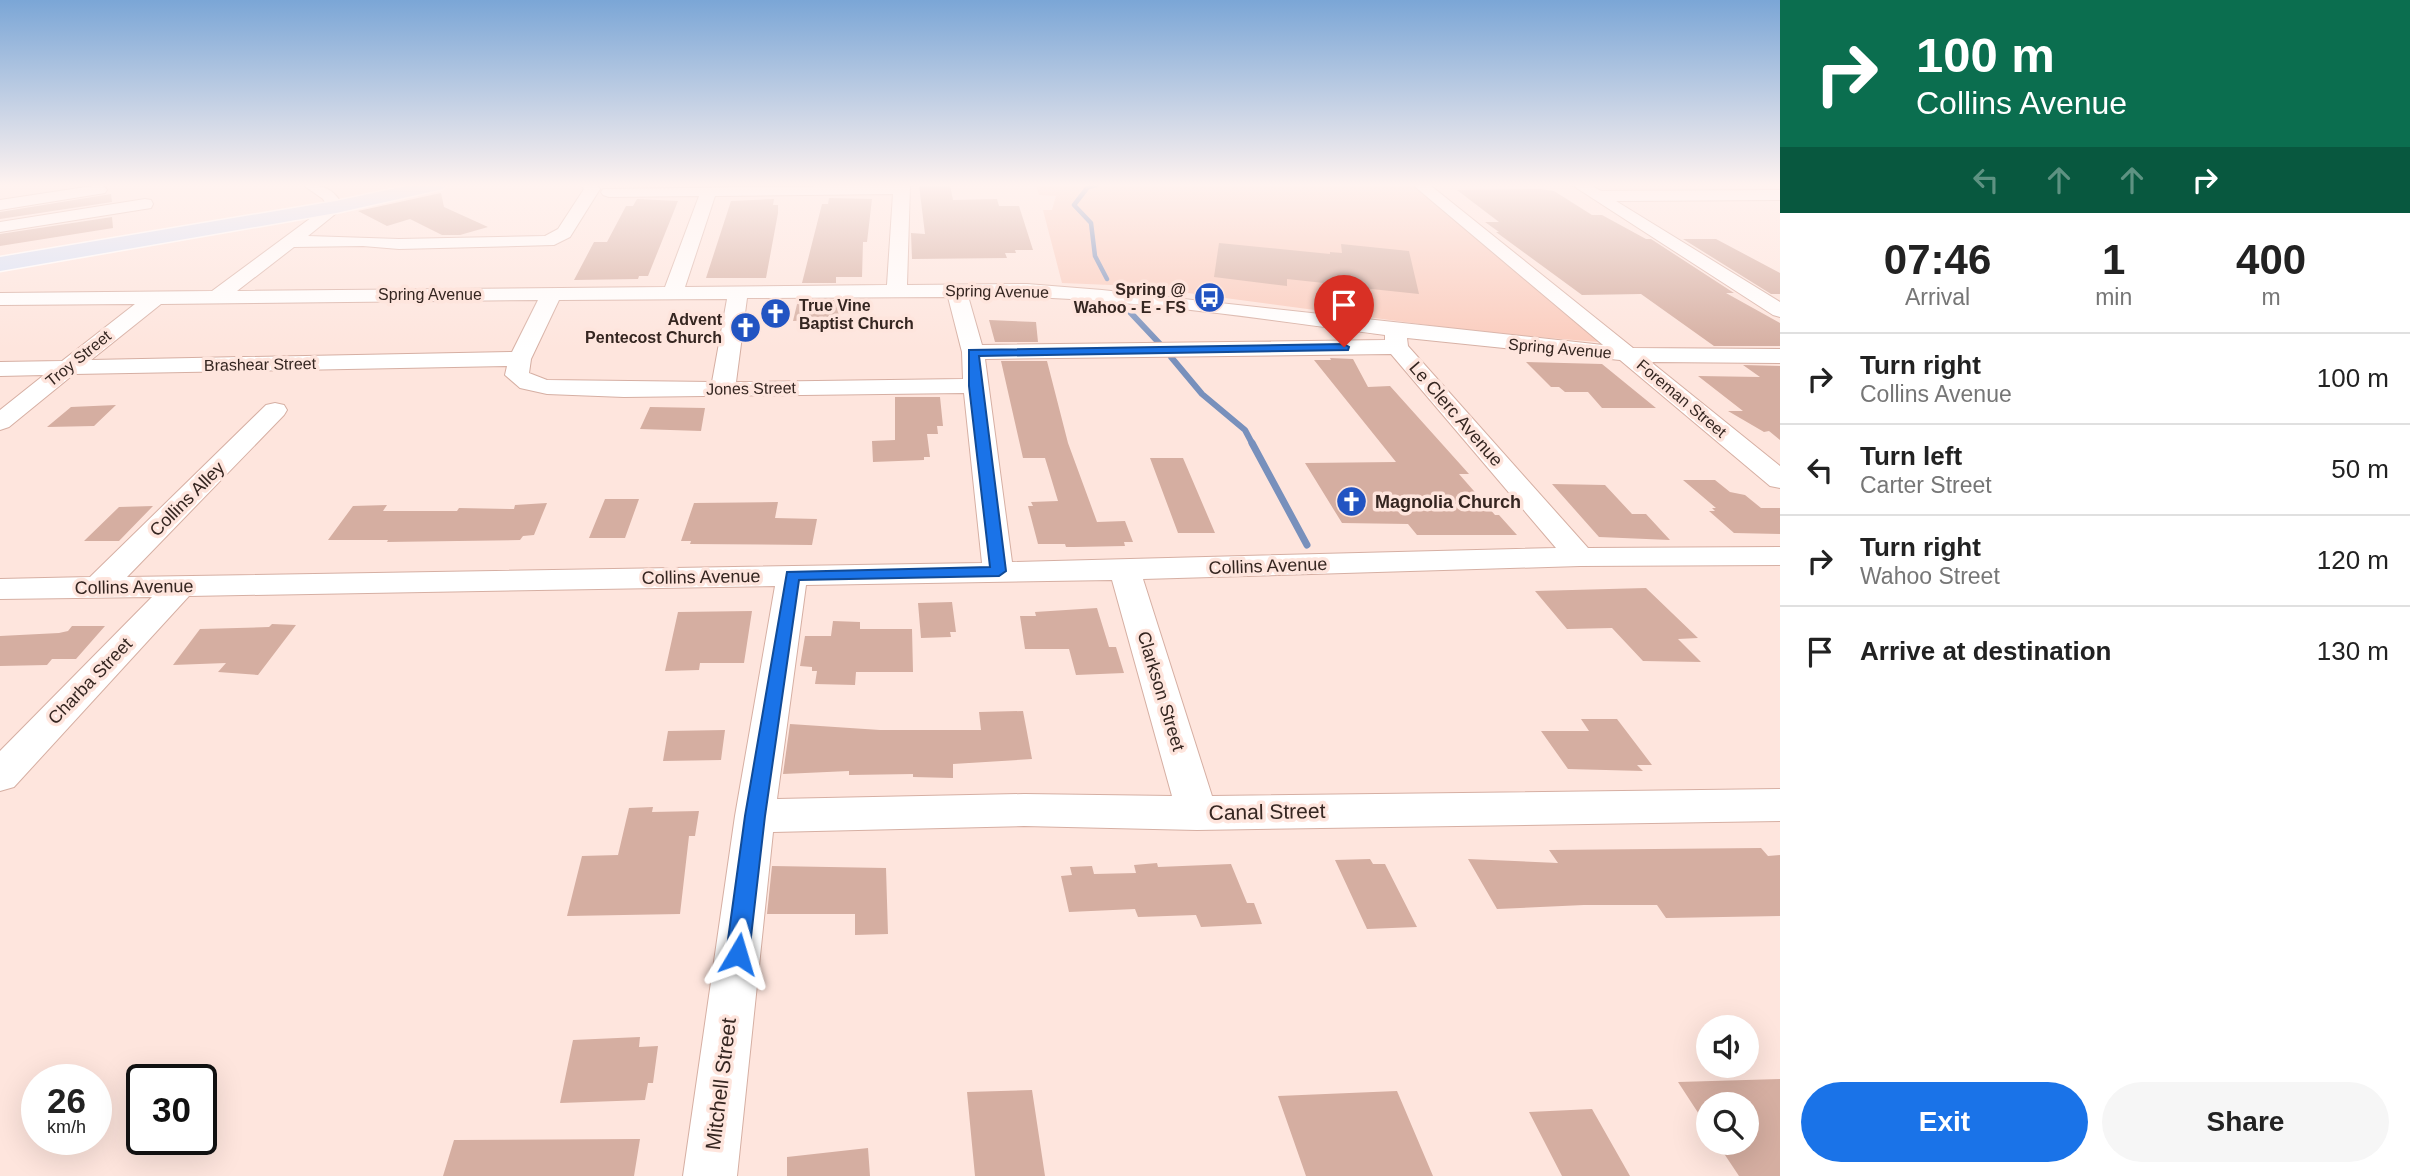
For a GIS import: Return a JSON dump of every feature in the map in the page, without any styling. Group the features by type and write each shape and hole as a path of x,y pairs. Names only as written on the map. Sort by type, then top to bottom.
{"main road":[{"path":"0,255 110,240"},
{"path":"0,264 121,240"}],"street":[{"path":"218,296 292,240"},
{"path":"290,242 363,241 399,244 550,240"},
{"path":"673,292 691,240"},
{"path":"897,290 899,240"},
{"name":"Foreman Street","path":"1485,240 1629,354 1780,480"},
{"path":"1667,240 1780,311"},
{"path":"956,289 973,352 999,571"},
{"name":"Spring Avenue","path":"0,299 956,289 1100,294 1396,339 1629,354 1780,356"},
{"path":"723,388 738,291"},
{"path":"520,359 552,293"},
{"name":"Troy Street","path":"0,422 158,296"},
{"path":"973,352 1396,339"},
{"name":"Le Clerc Avenue","path":"1396,339 1580,557"},
{"name":"Jones Street","path":"520,359 517,375 528,383 547,387 624,390 975,386"},
{"name":"Brashear Street","path":"0,369 520,359"},
{"name":"Collins Alley","path":"99,587 275,411"},
{"name":"Collins Avenue","path":"0,589 1125,570 1580,557 1780,556"},
{"name":"Clarkson Street","path":"1125,570 1197,813"},
{"name":"Mitchell Street","path":"710,1176 755,816 792,575"},
{"name":"Charba Street","path":"0,775 179,587"},
{"name":"Canal Street","path":"755,816 1024,810 1197,813 1780,805"}],"shaded area":[{"path":"1051,240 1478,240 1599,342 1487,333 1135,286 1062,283"}],"building":[{"path":"0,240 38,240 0,246"},
{"path":"662,240 648,276 639,276 638,279 574,280 594,242"},
{"path":"718,240 773,240 766,278 706,278"},
{"path":"813,240 867,240 863,242 862,277 836,277 836,283 802,283"},
{"path":"911,240 1030,240 1033,250 1005,253 1007,258 912,259"},
{"path":"1507,240 1652,240 1734,293 1726,293 1780,323 1780,346 1714,346 1641,294 1582,295"},
{"path":"1684,240 1718,240 1780,273 1780,294 1771,294"},
{"path":"1219,243 1330,254 1342,253 1341,244 1409,251 1419,294 1334,288 1333,284 1287,279 1287,286 1214,277"},
{"path":"798,300 838,300 839,319 793,321"},
{"path":"989,320 1036,322 1038,342 995,342"},
{"path":"1330,358 1353,359 1368,387 1390,386 1469,474 1459,474 1495,515 1499,515 1517,535 1417,535 1408,524 1342,523 1305,463 1396,462 1314,360 1331,360"},
{"path":"1001,361 1047,361 1068,443 1097,522 1125,521 1133,542 1124,542 1125,546 1066,547 1065,544 1038,544 1028,506 1033,506 1031,502 1058,501 1045,458 1023,458"},
{"path":"1526,362 1602,364 1656,408 1602,408 1588,392 1565,392 1559,387 1551,387"},
{"path":"1743,365 1780,366 1780,440 1769,431 1764,432 1728,411 1743,411 1698,376 1760,377"},
{"path":"895,397 940,397 943,426 937,426 938,434 927,434 930,457 924,457 924,460 873,462 872,441 895,440"},
{"path":"116,405 94,426 47,427 71,407"},
{"path":"650,407 705,408 701,431 640,429"},
{"path":"1150,458 1183,458 1215,533 1178,533"},
{"path":"1683,480 1715,480 1730,492 1745,495 1761,508 1780,508 1780,534 1734,533 1709,511 1715,511 1712,508 1716,508"},
{"path":"1552,484 1605,485 1632,514 1646,514 1670,540 1599,537"},
{"path":"605,499 639,499 625,538 589,538"},
{"path":"778,502 775,518 817,519 812,545 690,544 691,541 681,541 694,503"},
{"path":"547,503 534,535 523,536 520,540 328,540 353,506 387,505 383,511 457,511 459,508 514,509 515,505"},
{"path":"153,506 119,541 84,541 119,507"},
{"path":"1646,588 1698,638 1678,639 1701,662 1643,661 1612,628 1567,629 1535,591"},
{"path":"952,602 956,632 950,632 951,637 921,638 918,603"},
{"path":"1097,608 1109,647 1116,647 1124,673 1076,675 1069,649 1025,649 1020,616 1036,616 1035,612"},
{"path":"752,611 744,663 700,663 699,670 665,671 678,612"},
{"path":"833,621 860,622 860,629 912,629 913,672 856,672 855,685 815,684 817,671 812,671 812,667 800,666 805,636 831,636"},
{"path":"272,624 296,625 258,675 218,672 226,663 173,665 200,629 269,627"},
{"path":"72,626 105,626 76,659 52,659 47,665 0,666 0,636 59,633 68,631"},
{"path":"1023,711 1032,759 953,764 953,778 913,777 913,774 849,775 849,771 783,774 790,724 880,730 981,730 979,712"},
{"path":"1581,719 1617,719 1652,765 1637,765 1643,771 1568,769 1541,731 1589,731"},
{"path":"725,730 721,760 663,761 668,731"},
{"path":"653,807 652,812 699,811 695,836 689,836 680,914 567,916 582,856 618,855 629,808"},
{"path":"1761,848 1768,856 1780,855 1780,916 1666,918 1657,905 1497,909 1468,859 1558,863 1549,850"},
{"path":"1370,859 1373,864 1385,864 1417,927 1367,929 1335,860"},
{"path":"1157,863 1158,867 1231,864 1247,903 1254,903 1262,924 1201,927 1196,915 1138,917 1135,909 1069,912 1061,876 1072,875 1070,867 1092,866 1094,874 1136,873 1134,865"},
{"path":"772,866 886,868 888,934 855,935 855,914 767,914"},
{"path":"640,1037 639,1047 658,1046 653,1083 648,1083 645,1100 560,1103 573,1040"},
{"path":"1780,1079 1780,1176 1739,1176 1725,1155 1759,1155 1759,1092 1696,1092 1696,1110 1678,1082"},
{"path":"1032,1090 1045,1176 975,1176 967,1092"},
{"path":"1397,1091 1433,1176 1306,1176 1278,1096"},
{"path":"1592,1109 1630,1176 1562,1176 1529,1112"},
{"path":"640,1139 634,1176 443,1176 454,1140"},
{"path":"868,1148 870,1176 787,1176 787,1157"}],"waterway":[{"path":"1093,240 1095,256 1107,279"},
{"path":"1129,311 1160,344"},
{"path":"1171,357 1202,394 1245,430 1253,445"},
{"path":"1252,443 1307,545"}],"place":[{"name":"Spring @ Wahoo - E - FS","path":"1209,298"},
{"name":"True Vine Baptist Church","path":"776,314"},
{"name":"Advent Pentecost Church","path":"745,328"},
{"name":"Magnolia Church","path":"1352,502"}],"route":[{"path":"738,954 755,816 792,575 999,571 973,352 1344,347"}]}
